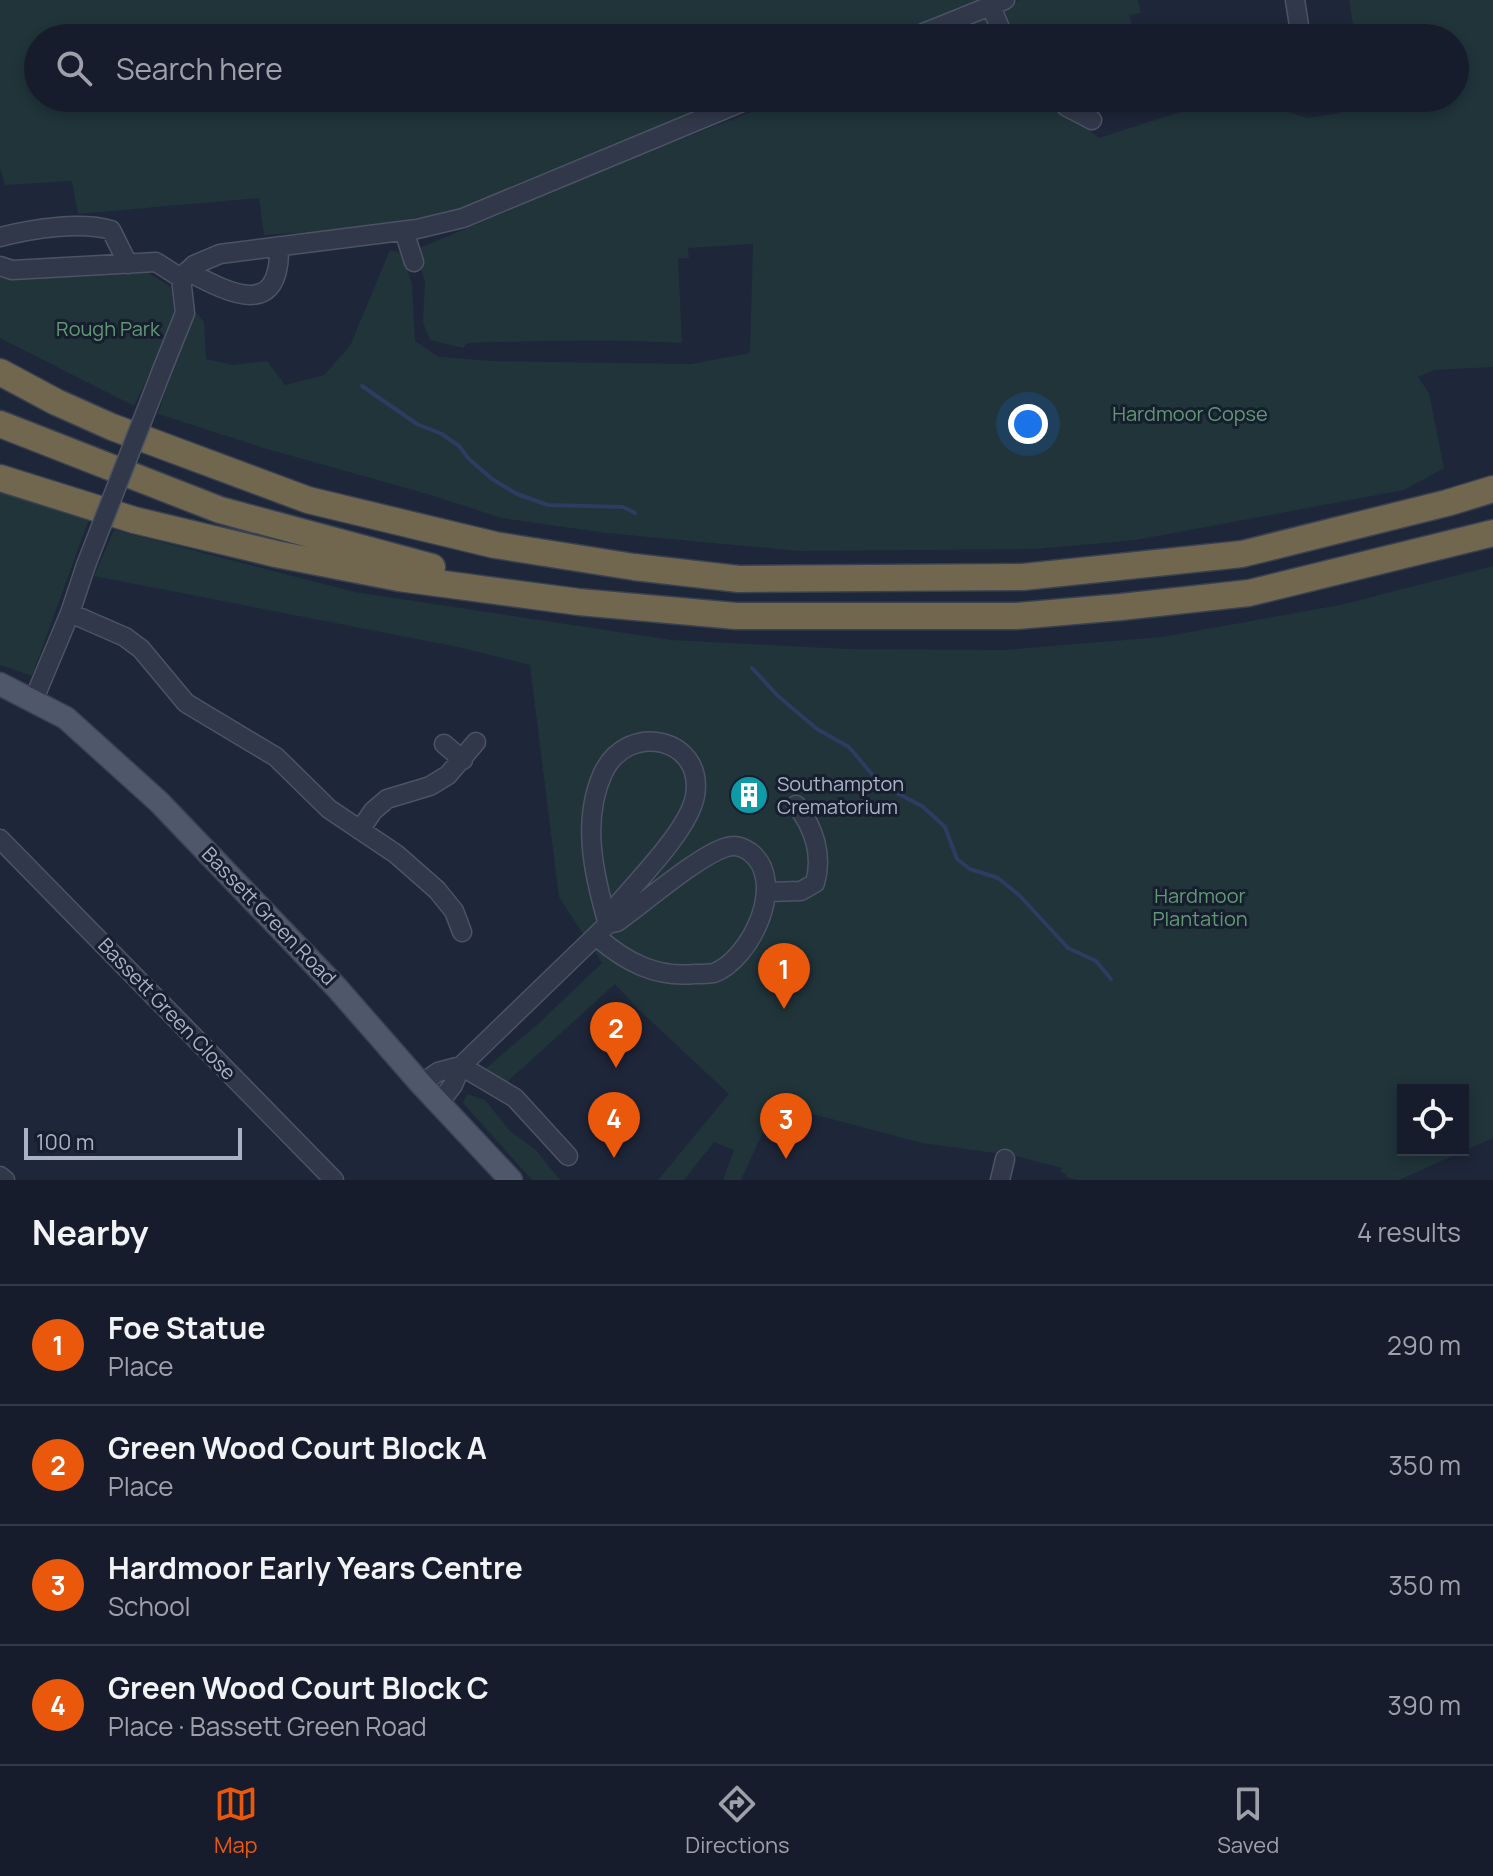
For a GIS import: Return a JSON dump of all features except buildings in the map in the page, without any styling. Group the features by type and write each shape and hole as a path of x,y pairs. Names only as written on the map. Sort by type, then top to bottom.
{"highway":[{"path":"0,372 112,427 308,500 495,545 634,567 739,579 1023,577 1242,554 1493,489"},
{"path":"0,424 220,510 398,559 579,602"},
{"path":"0,478 134,520 276,554 399,578 579,602 736,616 1017,616 1249,593 1493,533"}],"main road":[{"name":"Bassett Green Road","path":"0,684 66,718 159,802 337,988 511,1180"}],"street":[{"path":"1295,0 1299,24"},
{"path":"946,24 998,3 1002,24"},
{"path":"34,699 185,313 184,274 194,265 220,254 404,231 463,218 718,112"},
{"path":"1077,112 1092,120"},
{"path":"2,231 101,227 111,230 128,264"},
{"path":"404,231 414,262"},
{"path":"0,266 12,270 156,262 228,292 249,295 265,293 272,285 278,268 279,246"},
{"path":"70,613 125,637 141,649 186,703 276,757 329,809 396,854 460,906 462,932"},
{"path":"439,1103 453,1085 461,1066 602,930 709,855 730,845 741,847 760,863 766,876 766,905 747,943 735,959 714,973 661,974 618,955 602,930 591,830 596,798 604,771 623,750 637,742 657,739 674,746 688,761 696,778 695,798 670,843 613,910 602,930"},
{"path":"360,830 373,811 387,799 430,786 448,775 476,742"},
{"path":"444,744 463,760"},
{"path":"767,892 801,891 815,883 819,859 807,819 796,805"},
{"name":"Bassett Green Close","path":"0,839 334,1180"},
{"path":"421,1084 438,1072 461,1066 515,1098 568,1156"},
{"path":"1000,1180 1005,1159"},
{"path":"0,1176 5,1180"}],"green space":[{"path":"0,0 986,0 927,24 24,24 24,112 706,112 455,211 358,229 264,235 259,198 78,214 72,181 5,185 0,168"},
{"path":"1019,0 1138,0 1141,13 1129,15 1132,24 1006,24 1002,15 1004,6"},
{"name":"Hardmoor Copse","path":"1349,0 1493,0 1493,367 1434,370 1418,377 1429,393 1444,468 1404,490 1136,540 1036,549 799,551 606,533 501,518 158,414 192,307 204,322 206,359 232,365 267,361 285,385 324,375 350,346 390,250 402,253 412,284 415,341 439,357 493,361 691,364 750,353 753,244 688,248 689,258 678,258 682,343 467,343 463,348 430,340 423,323 425,281 415,250 750,112 1067,112 1099,138 1180,112 1288,112 1308,118 1340,112 1469,112 1469,24 1353,24"},
{"path":"986,19 989,24 965,24"},
{"name":"Rough Park","path":"147,272 171,287 175,320 134,406 0,338 0,276 7,279"},
{"path":"0,491 89,519 32,676 0,665"},
{"name":"Hardmoor Plantation","path":"114,530 355,592 672,640 847,649 1005,650 1162,637 1340,605 1493,566 1493,1138 1469,1149 1469,1084 1397,1084 1397,1156 1453,1156 1399,1180 1078,1180 1066,1177 1061,1172 1062,1168 1016,1156 922,1143 771,1103 766,1126 741,1180 723,1180 734,1150 714,1142 684,1180 658,1180 729,1094 615,984 507,1082 483,1071 602,963 559,897 530,665 463,648 94,576"},
{"path":"467,1094 485,1100 510,1131 536,1150 560,1180 532,1180 463,1103"}],"waterway":[{"path":"362,386 417,424 442,434 459,446 492,479 517,494 548,505 623,507 635,513"},
{"path":"752,668 778,696 817,729 849,747 881,785 922,806 945,827 957,859 970,869 998,878 1019,895 1068,948 1096,961 1111,979"}],"place":[{"name":"Southampton Crematorium","path":"749,795"},
{"name":"Foe Statue","path":"784,1009"},
{"name":"Green Wood Court Block A","path":"616,1068"},
{"name":"Green Wood Court Block C","path":"614,1158"},
{"name":"Hardmoor Early Years Centre","path":"786,1159"}]}
